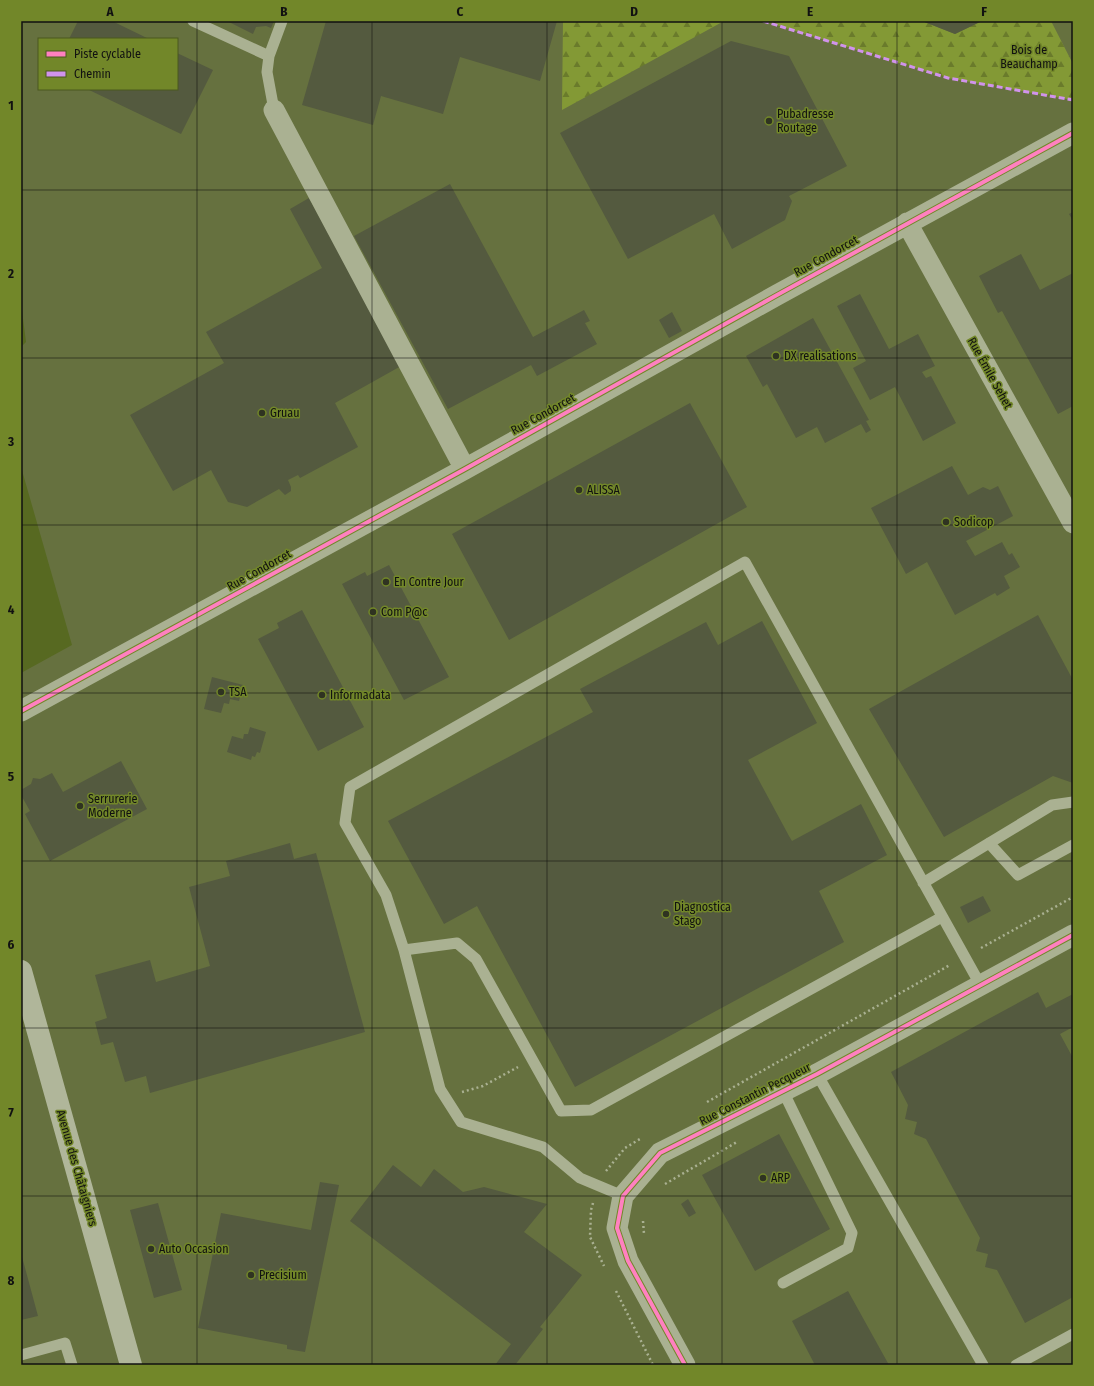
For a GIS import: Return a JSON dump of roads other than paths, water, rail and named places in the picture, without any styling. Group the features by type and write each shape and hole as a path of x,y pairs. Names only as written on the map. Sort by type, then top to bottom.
{"street":[{"path":"274,110 465,469"},
{"name":"Rue Condorcet","path":"21,711 465,469 907,223 1073,134"},
{"name":"Rue Émile Sehet","path":"907,223 1073,523"},
{"name":"Rue Constantin Pecqueur","path":"685,1365 628,1260 616,1228 623,1196 660,1153 817,1074 1073,935"},
{"name":"Avenue des Châtaigniers","path":"21,971 127,1364"}],"lane":[{"path":"193,21 269,56"},
{"path":"274,110 267,72 269,56 282,21"},
{"path":"623,1196 580,1178 543,1147 461,1122 440,1089 404,950 386,895 345,823 350,787 745,562 981,986"},
{"path":"923,883 1052,805 1073,802"},
{"path":"989,842 1018,875 1073,845"},
{"path":"404,950 457,943 476,959 561,1111 591,1110 942,917"},
{"path":"817,1074 983,1365"},
{"path":"782,1091 852,1233 848,1248 783,1283"},
{"path":"1016,1365 1073,1334"},
{"path":"21,1355 65,1343 72,1365"}],"place":[{"name":"Pubadresse Routage","path":"769,121"},
{"name":"DX realisations","path":"776,356"},
{"name":"Gruau","path":"262,413"},
{"name":"ALISSA","path":"579,490"},
{"name":"Sodicop","path":"946,522"},
{"name":"En Contre Jour","path":"386,582"},
{"name":"Com P@c","path":"373,612"},
{"name":"TSA","path":"221,692"},
{"name":"Informadata","path":"322,695"},
{"name":"Serrurerie Moderne","path":"80,806"},
{"name":"Diagnostica Stago","path":"666,914"},
{"name":"ARP","path":"763,1178"},
{"name":"Auto Occasion","path":"151,1249"},
{"name":"Precisium","path":"251,1275"}],"park label":[{"name":"Bois de Beauchamp","path":"1029,57"}]}
